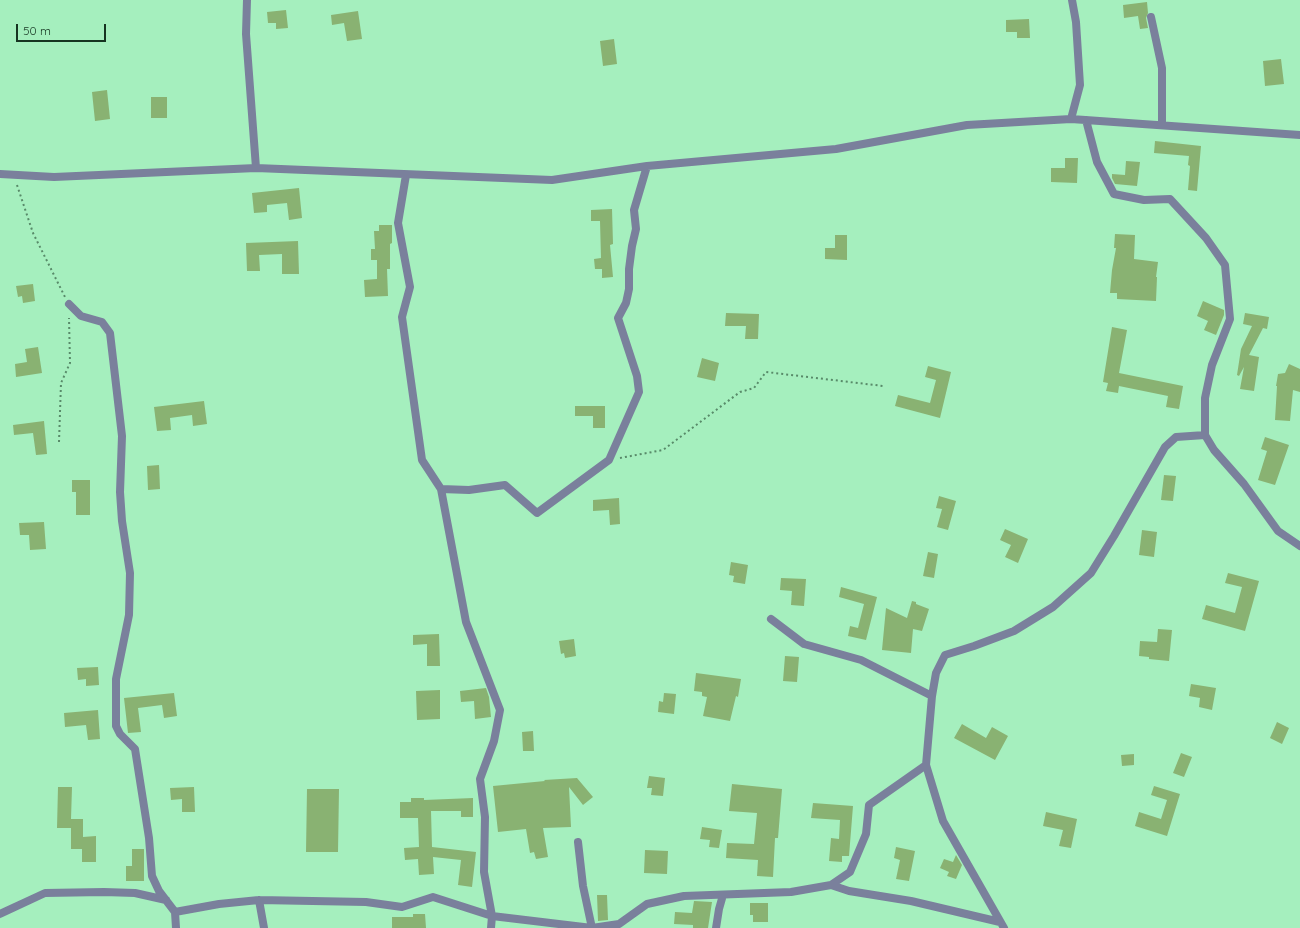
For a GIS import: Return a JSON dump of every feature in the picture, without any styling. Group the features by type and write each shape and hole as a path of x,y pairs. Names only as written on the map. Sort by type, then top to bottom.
{"street":[{"path":"247,0 246,34 256,168"},
{"path":"1072,0 1076,22 1080,85 1072,119"},
{"path":"1151,17 1162,68 1162,125"},
{"path":"0,174 54,177 256,168 552,180 647,166 836,149 967,125 1072,119 1300,135"},
{"path":"1086,120 1097,162 1114,194 1144,200 1170,199 1206,238 1225,264 1230,319 1212,365 1206,398 1205,435 1214,450 1244,484 1278,531 1300,546"},
{"path":"441,489 469,490 505,485 537,513 609,460 639,392 637,376 618,318 626,303 629,288 629,269 636,229 634,210 647,166"},
{"path":"406,175 398,223 410,286 402,317 422,460 441,489 466,622 500,710 494,741 480,779 485,817 484,872 492,916 490,928"},
{"path":"69,304 81,316 102,322 110,333 122,436 120,492 122,521 130,572 129,615 116,679 116,726 120,734 135,749 149,838 152,876 166,900 176,912 176,928"},
{"path":"1002,925 943,822 926,765 932,696 936,673 945,655 1014,631 1053,607 1091,573 1165,447 1176,437 1205,435"},
{"path":"771,619 804,644 861,660 932,696"},
{"path":"176,912 219,904 259,900 366,902 402,907 433,897 492,916 592,928 619,924 647,904 684,896 792,892 831,885 850,872 866,834 869,805 926,765"},
{"path":"578,842 583,886 592,928"},
{"path":"831,885 849,891 911,901 1002,925"},
{"path":"0,914 45,893 135,893 166,900"},
{"path":"716,928 723,895"},
{"path":"259,900 264,928"}],"path":[{"path":"14,174 33,233 69,304 70,363 61,383 59,442"},
{"path":"609,460 663,450 740,392 754,388 766,372 883,386"}],"building":[{"path":"1147,2 1148,13 1146,18 1148,28 1140,29 1138,16 1124,18 1123,5"},
{"path":"286,10 288,28 276,29 276,23 268,23 267,12"},
{"path":"358,11 362,39 347,41 344,23 332,25 331,15"},
{"path":"1029,19 1030,38 1017,38 1017,32 1006,32 1006,20"},
{"path":"614,39 617,64 603,66 600,41"},
{"path":"1281,59 1284,84 1265,86 1263,61"},
{"path":"107,90 110,119 95,121 92,92"},
{"path":"151,97 167,97 167,118 151,118"},
{"path":"1155,141 1201,146 1197,191 1188,190 1190,166 1188,165 1189,156 1154,153"},
{"path":"1065,158 1078,158 1077,183 1051,182 1051,168 1065,168"},
{"path":"1126,161 1140,162 1137,186 1115,184 1112,178 1112,174 1125,175"},
{"path":"299,188 302,218 289,220 287,203 267,205 267,212 254,213 252,193"},
{"path":"612,209 613,244 610,245 613,277 602,278 602,269 595,269 594,259 601,258 600,221 591,221 591,210"},
{"path":"379,225 392,225 390,269 387,269 388,296 365,297 364,280 377,279 377,260 371,260 371,249 375,249 374,231 379,231"},
{"path":"1115,234 1135,235 1134,259 1158,262 1156,277 1156,301 1117,299 1117,293 1110,293 1116,248 1114,248"},
{"path":"835,235 847,235 847,260 825,259 825,248 835,248"},
{"path":"298,241 299,274 282,274 282,254 259,255 260,271 247,271 246,243"},
{"path":"33,284 35,301 23,303 22,296 18,297 16,286"},
{"path":"1203,301 1224,310 1224,315 1216,335 1204,330 1208,321 1197,316"},
{"path":"726,313 759,314 758,339 745,339 746,326 725,326"},
{"path":"1245,313 1269,317 1267,329 1263,328 1249,355 1259,357 1254,391 1240,389 1244,367 1239,376 1237,375 1241,349 1252,326 1243,324"},
{"path":"1112,327 1127,330 1119,373 1183,386 1179,409 1166,407 1168,396 1119,386 1118,393 1106,391 1108,383 1103,382"},
{"path":"38,347 42,373 16,377 15,364 27,362 25,349"},
{"path":"702,358 719,363 715,381 697,377"},
{"path":"1289,364 1300,369 1300,392 1293,390 1290,421 1275,420 1276,386 1278,374 1285,373"},
{"path":"928,366 951,372 940,418 895,406 898,395 930,403 936,380 925,377"},
{"path":"204,401 207,424 193,426 192,415 170,418 171,430 157,431 154,407"},
{"path":"575,406 605,406 605,428 593,428 593,416 575,416"},
{"path":"44,421 47,454 36,455 33,433 14,435 13,425"},
{"path":"1265,437 1289,445 1275,485 1258,480 1267,451 1261,449"},
{"path":"159,465 160,489 148,490 147,466"},
{"path":"1164,475 1176,476 1173,501 1161,500"},
{"path":"72,480 90,480 90,515 76,515 76,492 72,492"},
{"path":"939,496 956,501 948,530 937,527 942,509 936,508"},
{"path":"619,498 620,524 610,525 609,510 593,511 593,500"},
{"path":"44,522 46,549 30,550 29,535 20,535 19,523"},
{"path":"1005,529 1028,539 1018,563 1005,557 1011,545 1000,540"},
{"path":"1142,530 1157,532 1154,557 1139,555"},
{"path":"928,552 938,554 934,578 923,576"},
{"path":"731,562 748,565 745,584 733,582 734,576 729,575"},
{"path":"1228,573 1259,581 1245,631 1202,619 1206,605 1235,613 1242,587 1225,583"},
{"path":"781,578 806,579 804,606 791,605 792,591 780,590"},
{"path":"841,587 877,597 866,640 848,636 850,626 858,628 864,604 839,597"},
{"path":"912,601 929,609 922,631 913,629 911,653 882,650 886,608 907,618"},
{"path":"1158,629 1172,630 1169,661 1149,659 1149,657 1139,656 1140,641 1157,642"},
{"path":"439,634 440,666 427,666 427,644 413,645 413,635"},
{"path":"574,639 576,656 565,658 564,653 561,654 559,641"},
{"path":"785,656 799,657 797,682 783,681"},
{"path":"98,667 99,685 86,686 86,679 78,680 77,668"},
{"path":"696,673 741,679 738,697 736,696 730,721 703,716 707,697 702,696 702,692 694,691"},
{"path":"1191,684 1216,688 1212,710 1199,707 1200,698 1189,696"},
{"path":"486,688 489,697 491,717 475,719 474,701 461,702 460,691"},
{"path":"440,690 440,719 417,720 416,691"},
{"path":"174,693 177,716 164,718 162,705 138,708 141,732 128,733 124,698"},
{"path":"664,693 676,694 674,714 658,712 659,701 663,702"},
{"path":"98,710 100,739 88,740 86,725 65,727 64,713"},
{"path":"1277,722 1289,728 1282,744 1270,738"},
{"path":"962,724 986,738 992,727 1008,736 995,760 954,738"},
{"path":"533,731 534,751 523,751 522,732"},
{"path":"1181,753 1192,757 1184,777 1173,773"},
{"path":"1134,754 1134,765 1122,766 1121,755"},
{"path":"649,776 665,778 663,796 651,795 652,788 647,788"},
{"path":"577,778 593,797 583,805 569,787 571,827 543,828 548,857 536,859 534,852 530,853 526,829 498,832 493,786"},
{"path":"732,784 782,789 778,838 775,838 773,877 757,876 758,860 726,858 727,843 754,844 757,813 729,811"},
{"path":"1154,786 1180,794 1167,836 1135,826 1139,812 1161,819 1167,800 1151,795"},
{"path":"58,787 72,787 71,819 83,819 83,837 96,836 96,862 82,862 82,849 71,849 71,828 57,828"},
{"path":"194,787 195,812 182,812 182,799 171,800 170,788"},
{"path":"307,789 339,789 338,852 306,852"},
{"path":"411,798 424,798 424,800 473,798 473,817 461,817 461,811 431,811 432,847 476,852 472,887 458,885 461,860 433,857 434,874 419,875 418,859 405,860 404,848 419,847 418,818 400,818 400,802 411,802"},
{"path":"813,803 853,806 849,856 842,856 842,862 829,861 831,838 839,839 840,820 811,818"},
{"path":"1046,812 1077,819 1071,848 1059,846 1063,830 1043,826"},
{"path":"702,827 722,830 719,848 709,847 710,840 700,839"},
{"path":"896,847 915,851 909,881 896,879 900,860 894,858"},
{"path":"132,849 144,849 144,881 126,881 126,866 132,866"},
{"path":"645,850 668,851 667,874 644,873"},
{"path":"956,855 962,865 956,879 947,876 949,872 940,868 944,859 953,862"},
{"path":"597,895 607,895 608,920 598,921"},
{"path":"694,901 712,902 708,928 693,928 693,925 674,924 675,912 692,913"},
{"path":"750,903 768,903 768,922 753,922 753,915 750,915"},
{"path":"413,914 425,914 426,928 392,928 392,917 413,917"}]}
